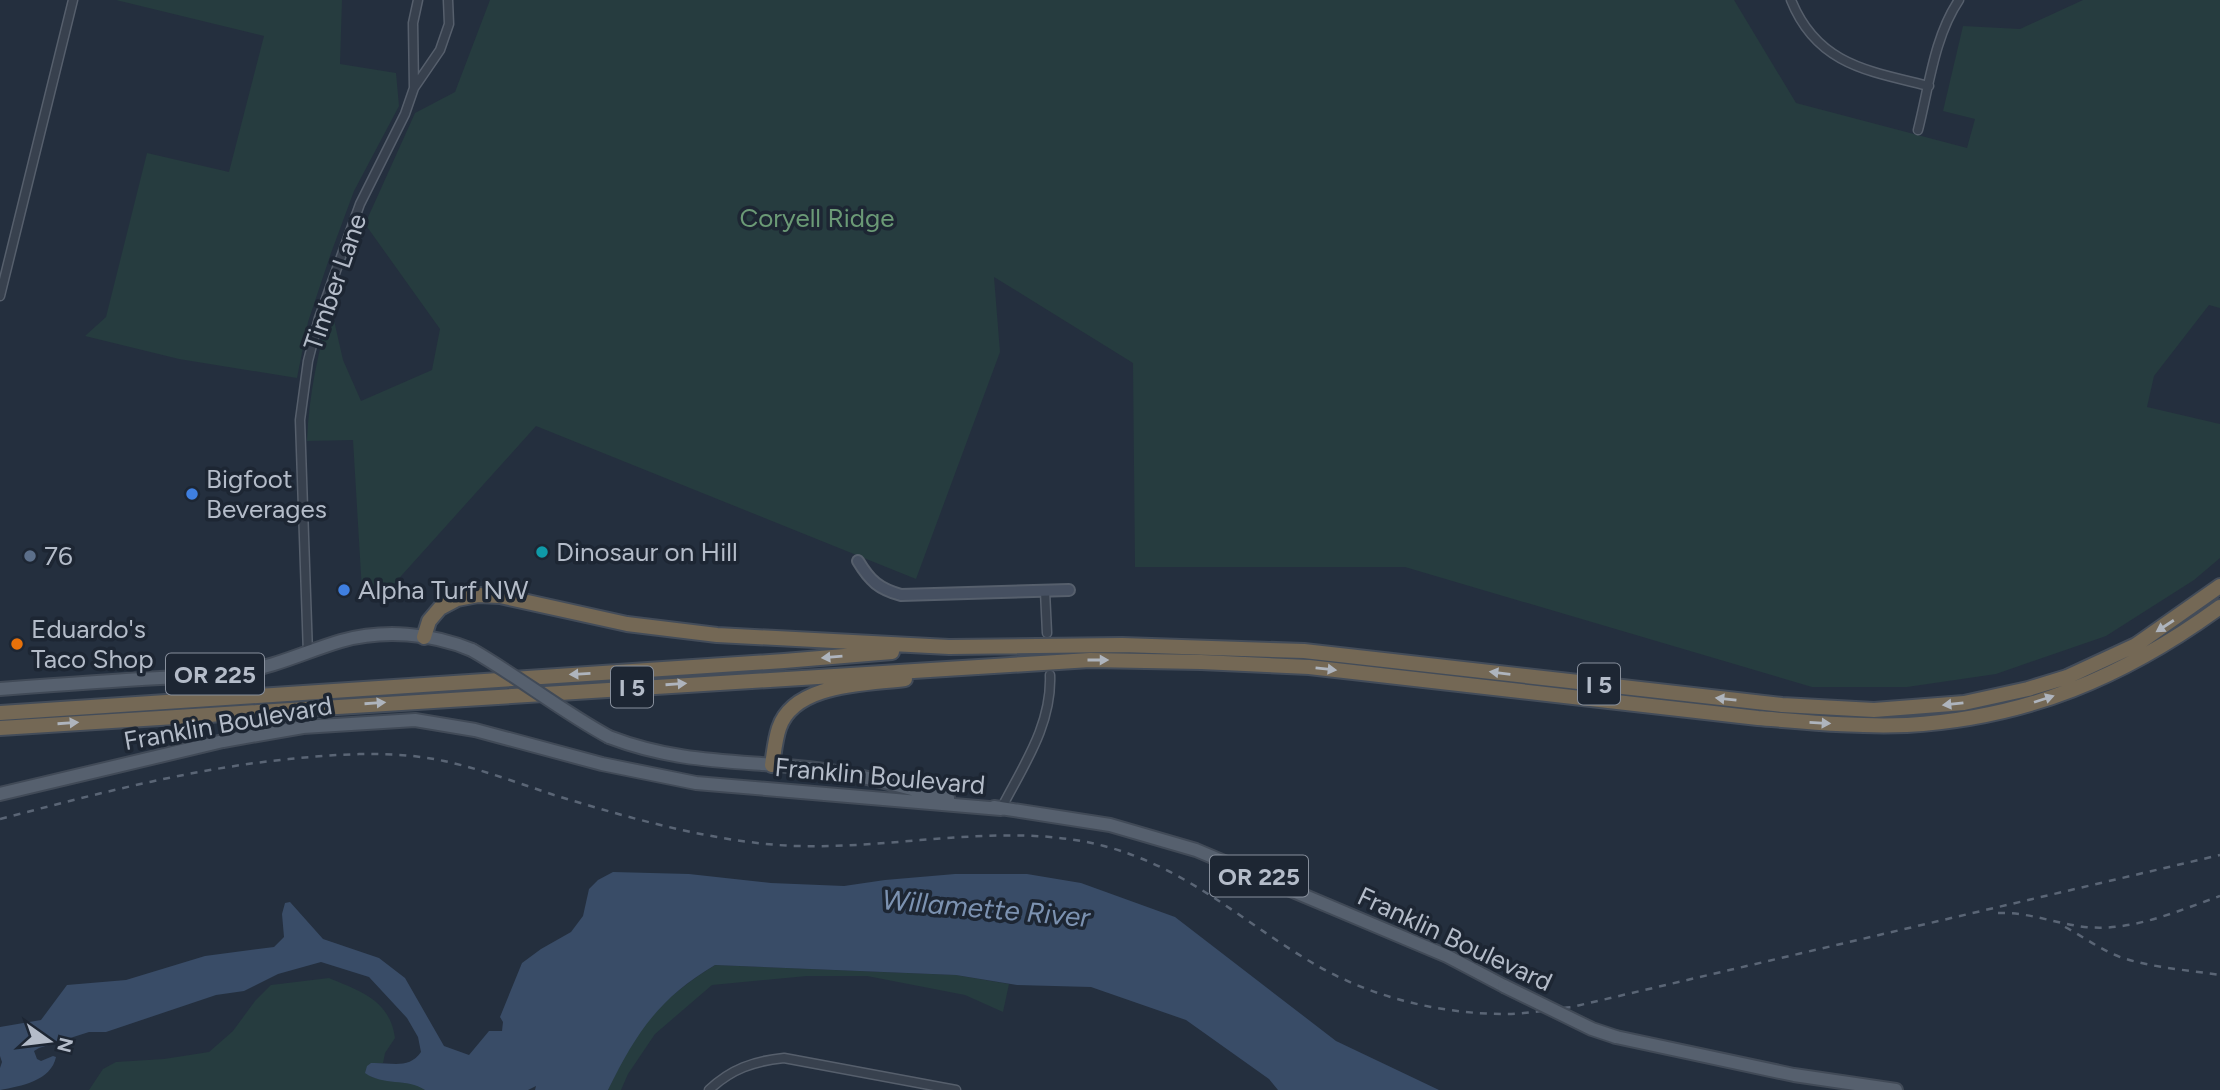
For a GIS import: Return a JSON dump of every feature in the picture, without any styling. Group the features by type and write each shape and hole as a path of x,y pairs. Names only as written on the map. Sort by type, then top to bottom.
{"highway":[{"name":"I 5","path":"0,713 784,661 949,647 1147,645 1304,651 1782,705 1834,709 1906,709 1964,704 2067,677 2136,645 2220,586"},
{"path":"424,637 429,621 440,608 457,598 478,595 500,596 627,624 717,635 949,647"},
{"name":"I 5","path":"0,728 1090,660 1309,667 1772,719 1835,724 1906,725 1996,713 2077,689 2152,653 2220,607"},
{"path":"772,765 779,726 788,712 815,694 842,687 1030,663"}],"main road":[{"name":"OR 225","path":"0,689 241,672 309,654 341,641 398,634 452,642 471,650 586,724 609,737 634,746 701,761 772,765"},
{"name":"Franklin Boulevard","path":"0,794 223,741 290,729 415,720 475,730 602,764 696,783 1001,809 1111,825 1193,848 1447,956 1592,1029 1616,1037 1794,1075 1896,1090"},
{"name":"Franklin Boulevard","path":"754,789 766,783 772,765 845,773 1001,809"}],"street":[{"path":"0,296 73,0"},
{"name":"Timber Lane","path":"414,88 413,23 418,0"},
{"name":"Timber Lane","path":"309,654 300,420 308,360 318,318 360,204 405,114 414,88 440,50 449,24 448,0"},
{"path":"1791,0 1818,43 1832,55 1863,70 1929,86"},
{"path":"1918,130 1946,24 1959,0"},
{"path":"858,561 869,579 883,590 901,595 1069,590"},
{"path":"1045,591 1047,633"},
{"name":"Franklin Boulevard","path":"1001,809 1046,719 1050,676"},
{"path":"709,1090 721,1078 742,1067 761,1060 783,1058 956,1090"}],"green space":[{"path":"116,0 342,0 340,64 396,73 399,106 354,191 308,322 297,378 179,359 85,336 106,317 147,153 229,172 264,36"},
{"name":"Coryell Ridge","path":"490,0 1734,0 1796,103 1967,148 1975,119 1943,111 1963,26 2020,29 2083,0 2220,0 2220,308 2209,305 2154,376 2147,407 2220,424 2220,558 2194,580 2106,636 1996,674 1907,687 1812,687 1405,567 1135,567 1133,363 994,277 1000,352 916,579 536,426 393,585 362,591 353,440 307,441 318,357 331,307 343,360 361,401 432,370 440,329 365,224 415,113 455,92"},
{"path":"715,965 956,975 1009,984 1003,1012 965,995 867,976 807,976 712,985 655,1034 628,1074 621,1090 608,1090 644,1023 681,988"},
{"path":"329,978 372,999 387,1014 392,1025 395,1038 385,1053 383,1063 371,1063 371,1077 418,1085 425,1090 89,1090 103,1069 116,1062 164,1059 209,1052 233,1031 255,1001 271,985"}],"water":[{"name":"Willamette River","path":"613,872 689,874 771,883 844,886 955,874 1027,874 1081,883 1175,917 1336,1041 1439,1090 1278,1090 1269,1079 1186,1020 1091,987 1017,985 956,975 715,965 679,990 651,1019 639,1034 608,1090 535,1090 536,1086 528,1090 425,1090 365,1073 371,1063 399,1064 416,1058 421,1052 418,1037 407,1018 369,977 321,962 278,974 244,991 216,995 106,1032 89,1032 39,1048 34,1051 37,1059 41,1061 56,1057 48,1072 34,1081 0,1090 0,1027 41,1020 67,985 126,980 205,956 274,947 284,937 282,914 285,903 290,902 323,939 379,958 405,978 444,1046 469,1055 489,1031 502,1031 503,1022 500,1017 522,963 571,932 583,916 589,889 598,880"}],"railway":[{"path":"0,819 216,769 308,757 386,754 458,764 636,819 750,842 818,846 984,836 1065,839 1104,846 1161,868 1212,896 1311,962 1357,985 1430,1007 1506,1014 1572,1007 2220,855"},
{"path":"1998,913 2078,926 2115,927 2168,915 2220,896"},
{"path":"2065,927 2123,958 2220,975"}],"place":[{"name":"Bigfoot Beverages","path":"192,494"},
{"name":"Dinosaur on Hill","path":"542,552"},
{"name":"76","path":"30,556"},
{"name":"Alpha Turf NW","path":"344,590"},
{"name":"Eduardo's Taco Shop","path":"17,644"}]}
